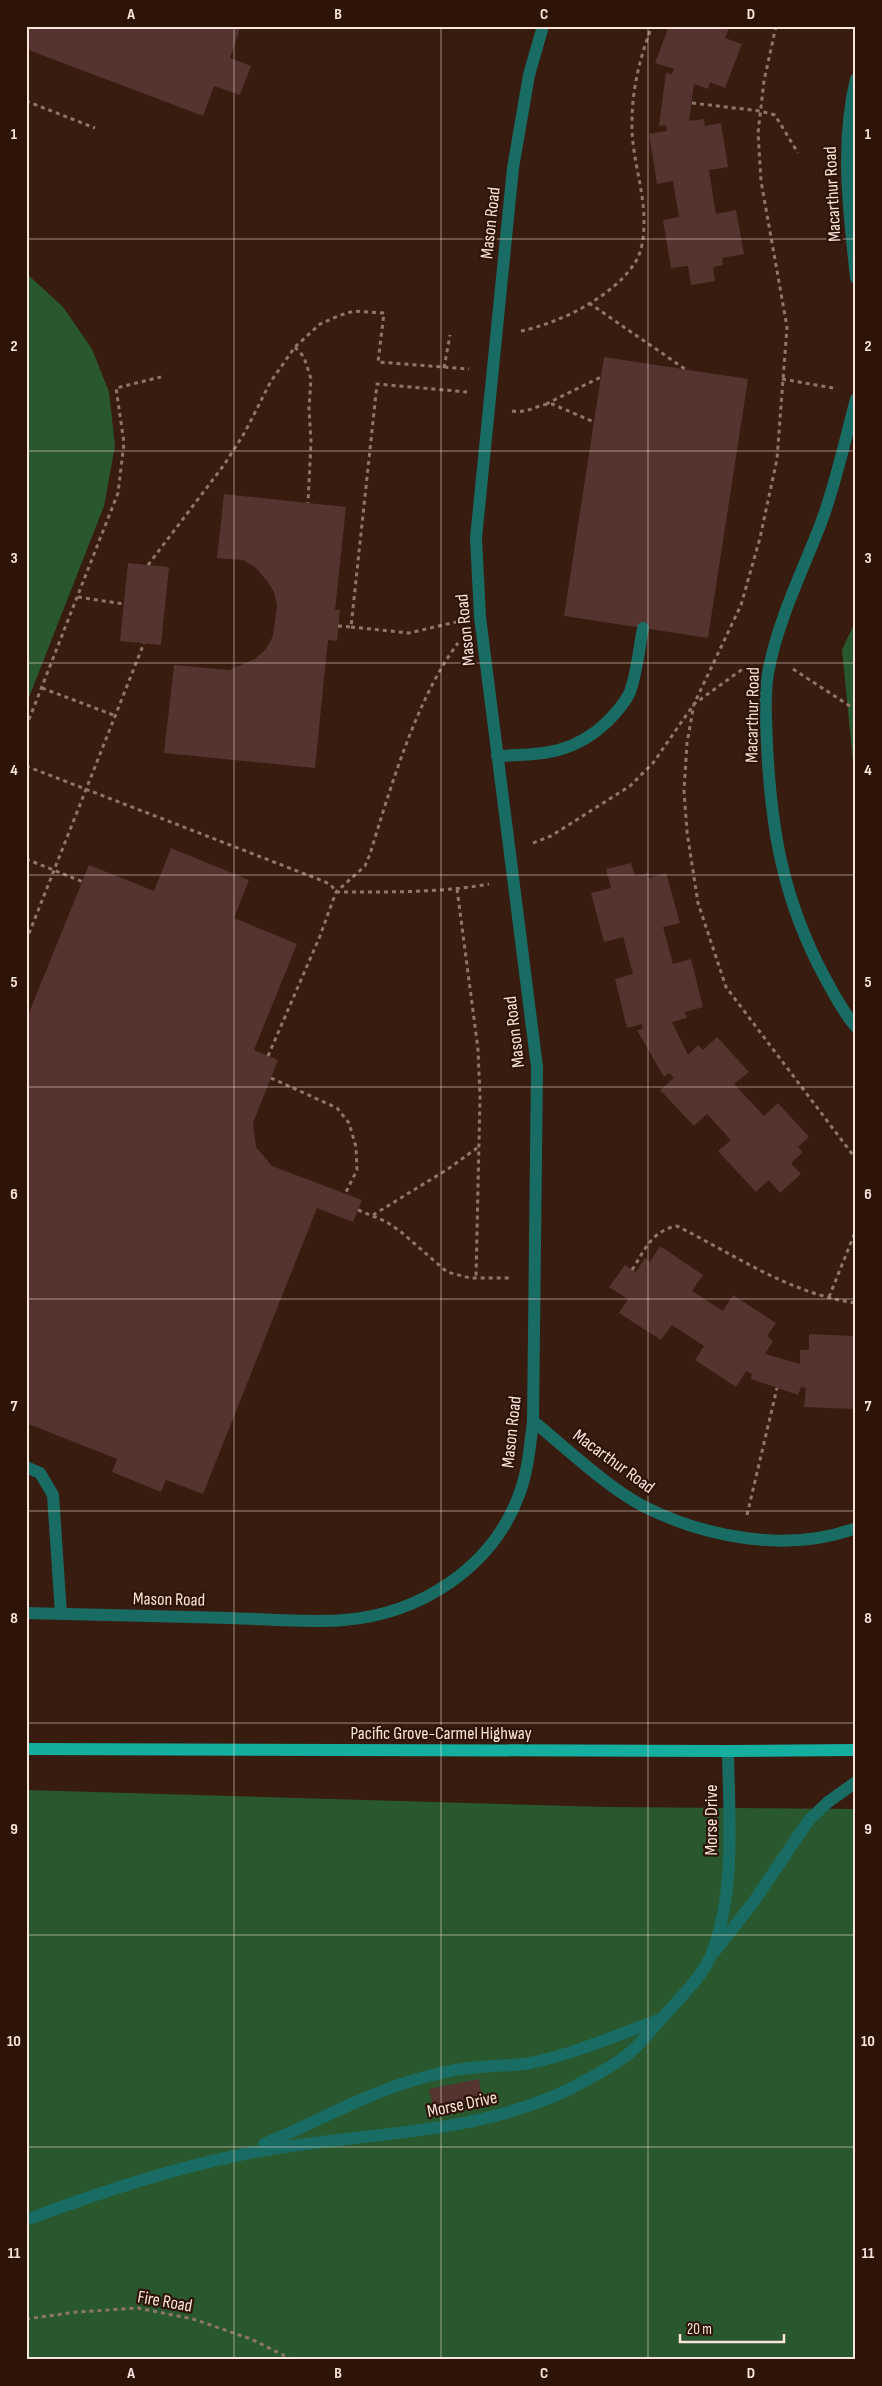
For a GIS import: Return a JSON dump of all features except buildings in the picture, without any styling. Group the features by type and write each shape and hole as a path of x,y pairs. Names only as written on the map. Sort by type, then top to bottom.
{"main road":[{"name":"Pacific Grove-Carmel Highway","path":"26,1749 856,1750"}],"street":[{"name":"Mason Road","path":"26,1613 344,1620 398,1609 428,1597 476,1563 501,1529 519,1496 529,1459 533,1421 537,1068 480,617 476,538 513,168 528,75 543,26"},
{"name":"Macarthur Road","path":"856,79 847,134 846,180 856,278"},
{"name":"Macarthur Road","path":"856,399 822,520 779,632 769,665 766,715 770,798 788,893 810,950 844,1013 856,1027"},
{"path":"498,756 540,754 572,747 594,734 615,714 629,693 643,628"},
{"name":"Macarthur Road","path":"533,1421 612,1485 644,1506 684,1524 742,1537 787,1541 846,1532 856,1528"},
{"path":"26,1467 40,1472 53,1495 61,1614"},
{"name":"Morse Drive","path":"26,2220 102,2191 241,2154 359,2136 400,2134 459,2124 533,2105 569,2091 606,2070 636,2048 686,1992 712,1955 728,1889 728,1751"},
{"path":"712,1955 752,1904 809,1820 828,1802 856,1782"},
{"name":"Morse Drive","path":"241,2154 320,2120 363,2098 400,2084 427,2076 477,2067 529,2063 586,2047 662,2019"}],"path":[{"path":"517,331 555,320 589,303 625,276 641,248 644,219 632,118 639,61 652,26"},
{"path":"577,819 630,786 653,763 694,704 741,604 760,538 776,459 787,327 761,181 758,133 764,81 776,26"},
{"path":"26,102 95,128"},
{"path":"692,103 760,111 775,115 798,153"},
{"path":"589,303 685,369"},
{"path":"148,565 224,465 245,432 271,380 296,347 320,324 354,311 384,313 378,362 444,368 450,334"},
{"path":"296,347 304,356 311,379 309,408 311,442 308,503"},
{"path":"26,727 118,493 124,443 116,388 161,377"},
{"path":"351,627 377,384 490,396 514,412 527,412 601,377"},
{"path":"782,379 833,388"},
{"path":"545,404 552,404 594,422"},
{"path":"78,597 124,604"},
{"path":"338,626 409,633 480,617"},
{"path":"268,1056 320,936 336,892 365,866 402,757 423,706 447,657 480,617"},
{"path":"26,941 88,790 144,643"},
{"path":"748,665 694,704 686,752 684,791 686,832 698,903 726,987 856,1159"},
{"path":"792,668 856,710"},
{"path":"42,688 116,716"},
{"path":"26,766 323,881 331,885 336,892"},
{"path":"26,859 82,882"},
{"path":"457,889 478,1049 480,1097 476,1278"},
{"path":"336,892 410,893"},
{"path":"271,1078 337,1108 349,1123 356,1147 357,1170 345,1194"},
{"path":"372,1215 448,1169 478,1148"},
{"path":"358,1210 372,1215 400,1231 447,1272 458,1276 476,1278 535,1277"},
{"path":"632,1270 653,1237 661,1230 677,1226 777,1279 813,1294 856,1303"},
{"path":"829,1297 856,1230"},
{"path":"742,1537 778,1388"},
{"name":"Fire Road","path":"26,2319 77,2312 138,2308 193,2319 251,2339 292,2360"}],"green space":[{"path":"26,273 63,307 92,349 109,392 115,446 104,506 26,705"},
{"path":"856,620 856,792 842,650"},
{"path":"26,1790 605,1807 856,1809 856,2360 26,2360"}]}
